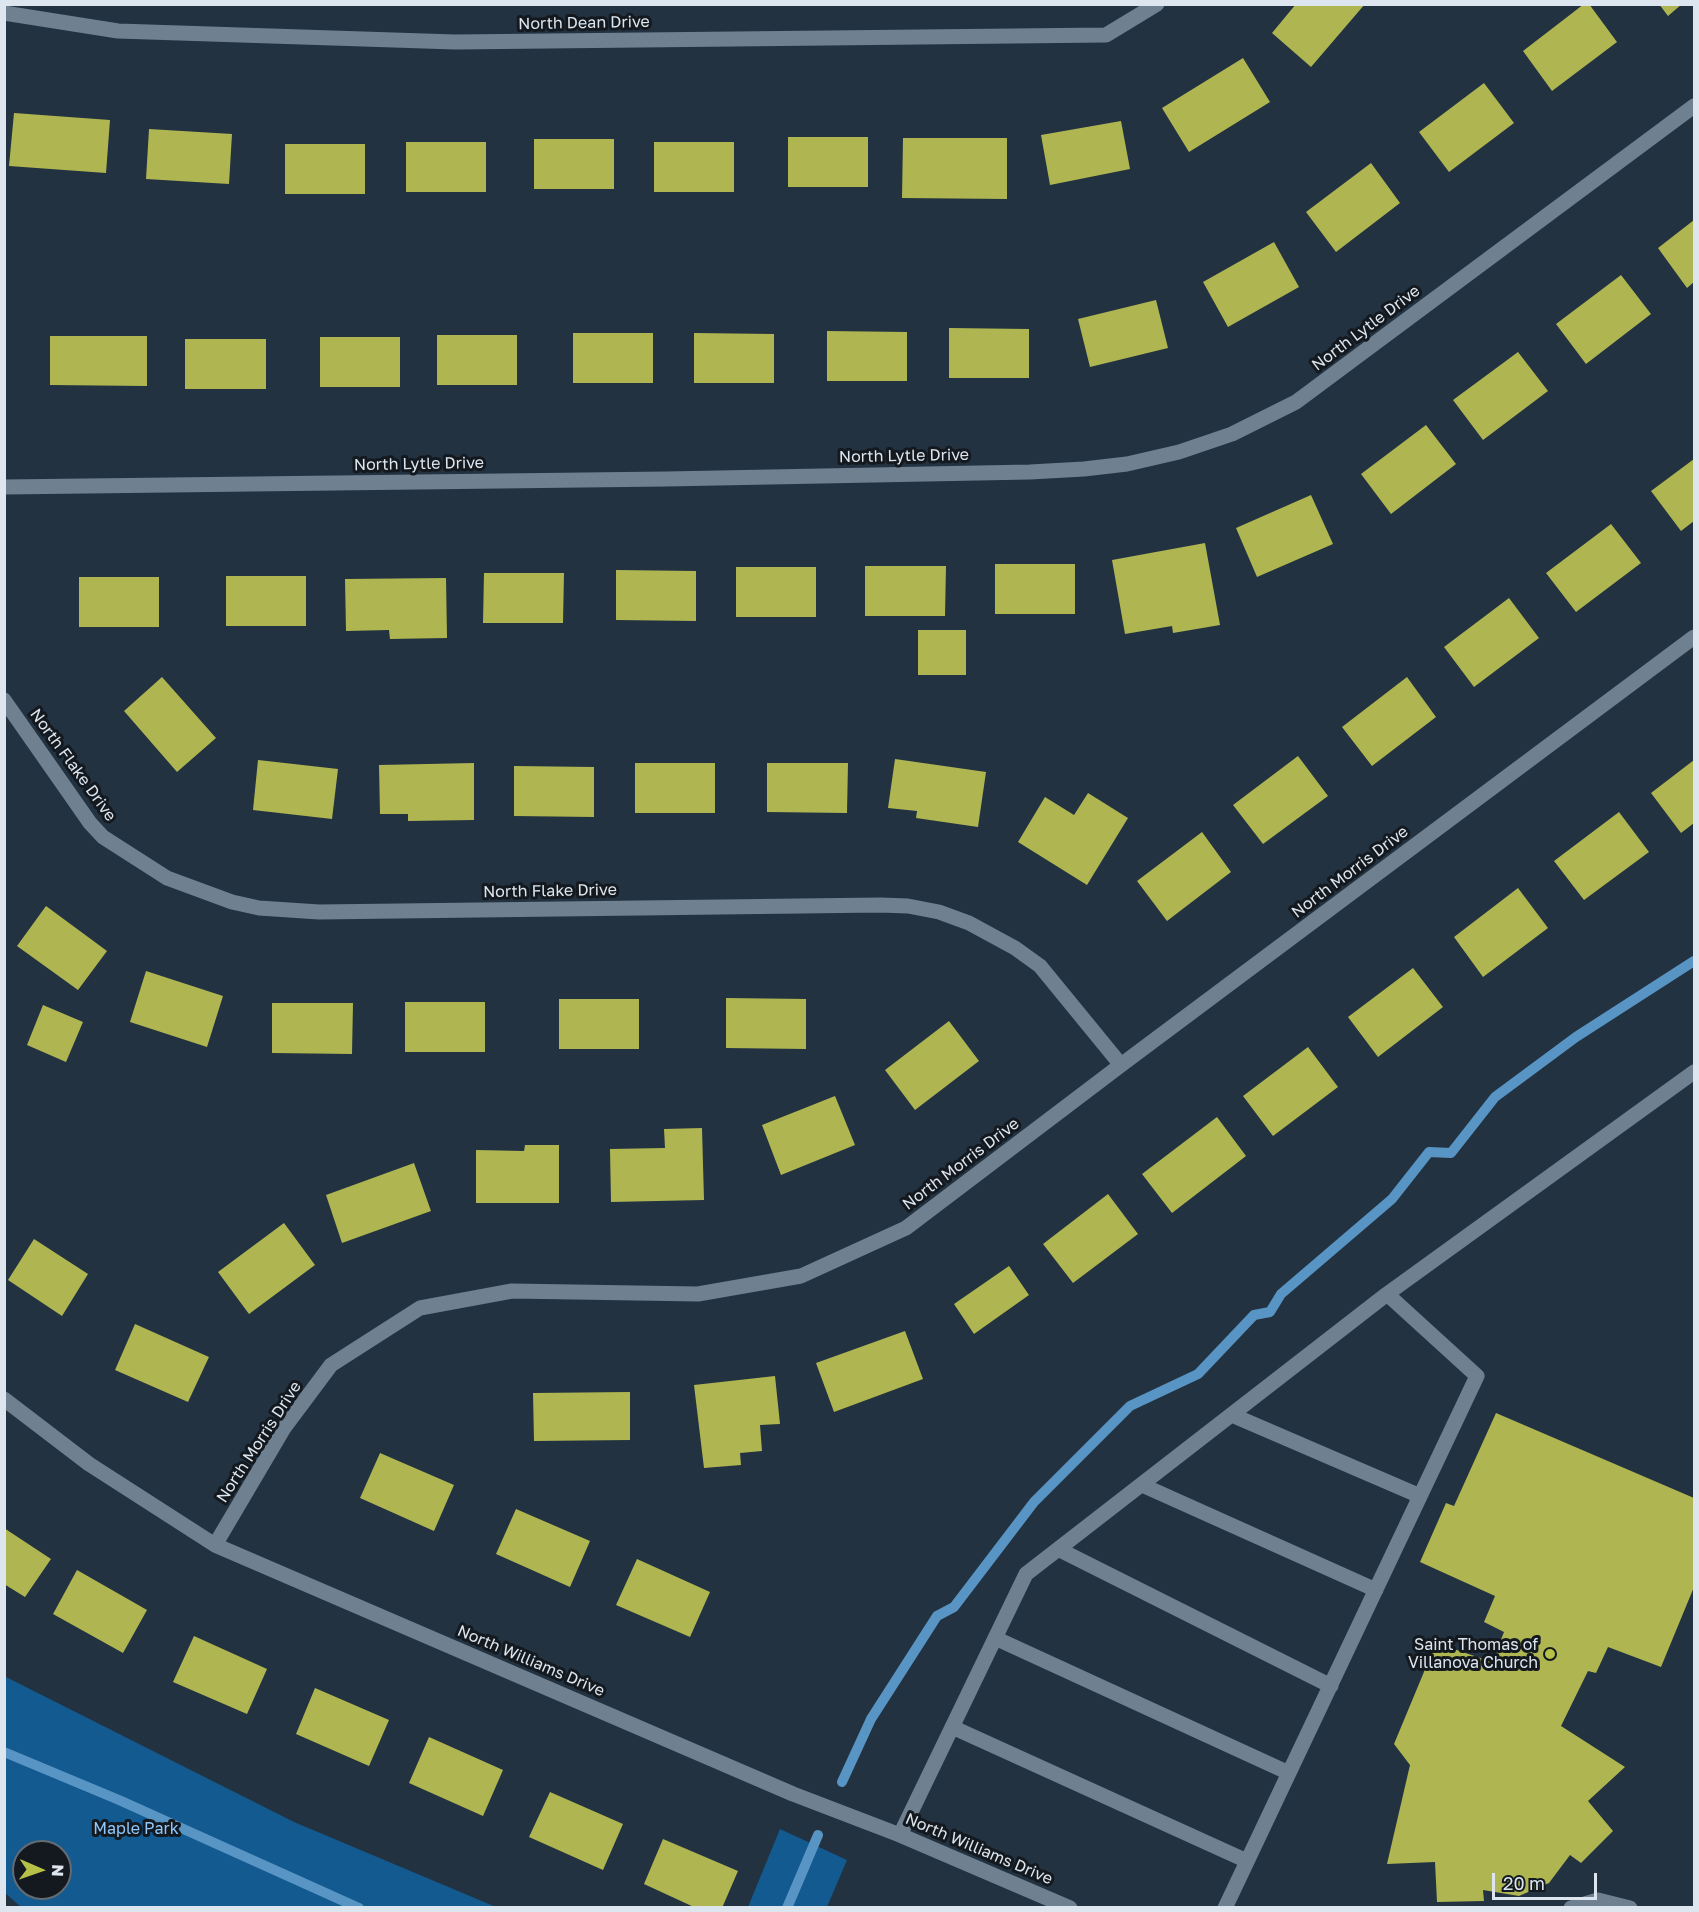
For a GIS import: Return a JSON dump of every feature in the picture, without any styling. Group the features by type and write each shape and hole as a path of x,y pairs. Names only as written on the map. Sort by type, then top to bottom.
{"street":[{"name":"North Dean Drive","path":"4,13 118,31 455,42 1106,35 1157,4"},
{"name":"North Lytle Drive","path":"4,487 971,473 1084,469 1127,464 1179,452 1232,434 1296,402 1695,106"},
{"name":"North Morris Drive","path":"215,1545 284,1428 331,1365 420,1308 512,1291 698,1294 801,1276 906,1228 1695,637"},
{"name":"North Flake Drive","path":"4,700 90,823 103,837 167,878 232,902 259,908 319,912 908,906 939,912 969,923 1015,948 1040,966 1121,1065"},
{"path":"900,1835 1026,1574 1387,1294 1695,1072"},
{"path":"1225,1908 1477,1376 1387,1294"},
{"name":"North Williams Drive","path":"4,1399 89,1464 215,1545 793,1794 900,1835 1070,1908"},
{"path":"1232,1415 1420,1496"},
{"path":"1142,1485 1376,1590"},
{"path":"1058,1550 1331,1686"},
{"path":"995,1638 1289,1773"},
{"path":"952,1727 1247,1861"},
{"path":"1572,1908 1598,1900 1630,1908"}],"green space":[{"name":"Maple Park","path":"4,1676 294,1822 496,1907 21,1907 13,1900 72,1900 72,1840 12,1840 12,1899 5,1893"},
{"path":"780,1829 847,1860 827,1907 748,1907"}],"building":[{"path":"1296,4 1365,4 1311,67 1272,33"},
{"path":"1584,4 1589,4 1617,42 1552,91 1523,51"},
{"path":"1659,4 1682,4 1668,16"},
{"path":"1243,58 1270,102 1189,152 1162,108"},
{"path":"1484,83 1514,123 1449,172 1419,132"},
{"path":"14,113 110,120 106,173 9,166"},
{"path":"1121,121 1130,169 1050,185 1041,135"},
{"path":"149,129 232,134 229,184 146,179"},
{"path":"788,137 868,137 868,187 788,187"},
{"path":"903,138 1007,138 1007,199 902,198"},
{"path":"534,139 614,139 614,189 534,189"},
{"path":"406,142 486,142 486,192 406,192"},
{"path":"654,142 734,142 734,192 654,192"},
{"path":"285,144 365,144 365,194 285,194"},
{"path":"1371,163 1400,203 1336,252 1306,212"},
{"path":"1694,220 1694,282 1687,288 1658,248"},
{"path":"1274,242 1299,287 1228,327 1203,282"},
{"path":"1621,275 1651,314 1586,364 1556,324"},
{"path":"1156,300 1168,348 1090,367 1078,319"},
{"path":"949,328 1029,329 1029,378 949,378"},
{"path":"827,331 907,332 907,381 827,381"},
{"path":"573,333 653,333 653,383 573,383"},
{"path":"694,333 774,334 774,383 694,383"},
{"path":"437,335 517,335 517,385 437,385"},
{"path":"50,336 147,336 147,386 50,385"},
{"path":"320,337 400,337 400,387 320,387"},
{"path":"185,339 266,339 266,389 185,389"},
{"path":"1518,352 1548,391 1483,440 1453,400"},
{"path":"1426,425 1456,464 1391,514 1361,474"},
{"path":"1694,459 1694,521 1681,531 1651,491"},
{"path":"1311,495 1333,544 1257,577 1236,528"},
{"path":"1611,524 1641,563 1576,612 1546,573"},
{"path":"1205,543 1220,625 1173,633 1172,626 1125,634 1112,560"},
{"path":"995,564 1075,564 1075,614 995,614"},
{"path":"865,566 946,566 945,616 865,616"},
{"path":"736,567 816,567 816,617 736,617"},
{"path":"616,570 696,571 696,621 616,620"},
{"path":"484,573 564,573 563,623 483,623"},
{"path":"226,576 306,576 306,626 226,626"},
{"path":"79,577 159,577 159,627 79,627"},
{"path":"446,578 447,638 390,639 389,630 346,631 345,579"},
{"path":"1509,598 1539,638 1474,687 1444,647"},
{"path":"918,630 966,630 966,675 918,675"},
{"path":"162,677 216,738 177,772 124,711"},
{"path":"1407,677 1436,717 1372,766 1342,727"},
{"path":"1298,756 1328,796 1263,844 1233,805"},
{"path":"895,759 986,772 978,827 916,818 917,811 888,808"},
{"path":"258,760 338,769 332,819 253,810"},
{"path":"1694,760 1694,823 1681,833 1651,793"},
{"path":"474,763 474,820 408,821 408,814 380,814 379,765"},
{"path":"635,763 715,763 715,813 635,813"},
{"path":"767,763 848,763 847,813 767,812"},
{"path":"514,766 594,767 594,817 514,816"},
{"path":"1088,793 1128,818 1087,885 1018,842 1045,797 1074,815"},
{"path":"1619,812 1649,852 1584,900 1554,861"},
{"path":"1202,832 1231,872 1167,921 1137,881"},
{"path":"1518,888 1548,928 1483,977 1454,937"},
{"path":"46,906 107,951 78,990 17,946"},
{"path":"1413,968 1443,1007 1378,1057 1348,1017"},
{"path":"146,971 223,996 207,1047 130,1022"},
{"path":"726,998 806,999 806,1049 726,1048"},
{"path":"559,999 639,999 639,1049 559,1049"},
{"path":"405,1002 485,1002 485,1052 405,1052"},
{"path":"272,1003 353,1003 352,1054 272,1053"},
{"path":"43,1005 83,1022 66,1062 27,1045"},
{"path":"949,1021 979,1061 915,1110 885,1070"},
{"path":"1308,1047 1338,1087 1273,1136 1243,1096"},
{"path":"835,1096 855,1145 781,1175 762,1125"},
{"path":"1217,1117 1246,1156 1172,1213 1142,1174"},
{"path":"702,1128 704,1200 611,1202 610,1149 665,1148 664,1129"},
{"path":"525,1145 559,1145 559,1203 476,1203 476,1150 524,1151"},
{"path":"414,1163 431,1211 342,1243 326,1195"},
{"path":"1108,1194 1138,1234 1073,1283 1043,1244"},
{"path":"284,1223 315,1265 249,1314 218,1272"},
{"path":"34,1239 88,1274 62,1316 8,1280"},
{"path":"1009,1266 1029,1295 974,1334 954,1304"},
{"path":"135,1324 209,1357 188,1402 115,1370"},
{"path":"905,1331 923,1379 834,1412 816,1363"},
{"path":"775,1376 780,1424 760,1425 762,1451 740,1453 741,1465 704,1468 694,1385"},
{"path":"630,1392 630,1440 534,1441 533,1393"},
{"name":"Saint Thomas of Villanova Church","path":"1496,1413 1694,1498 1694,1587 1661,1667 1608,1647 1596,1673 1588,1671 1561,1726 1625,1767 1588,1801 1613,1831 1581,1863 1570,1855 1549,1883 1519,1896 1483,1890 1484,1901 1437,1902 1435,1862 1387,1864 1410,1765 1394,1744 1436,1643 1492,1662 1504,1632 1484,1622 1495,1596 1420,1562 1446,1503 1454,1506"},
{"path":"380,1453 454,1485 434,1531 360,1498"},
{"path":"516,1509 590,1541 570,1587 496,1554"},
{"path":"4,1528 51,1559 25,1597 4,1584"},
{"path":"637,1559 710,1592 690,1637 616,1605"},
{"path":"77,1570 147,1610 123,1653 53,1614"},
{"path":"194,1636 267,1669 247,1714 173,1682"},
{"path":"315,1688 389,1720 369,1766 296,1734"},
{"path":"429,1737 503,1770 483,1816 409,1783"},
{"path":"550,1792 623,1824 603,1870 529,1837"},
{"path":"663,1839 738,1871 722,1908 696,1908 644,1884"}],"waterway":[{"path":"842,1782 871,1719 937,1616 954,1607 1034,1502 1130,1406 1198,1374 1254,1315 1270,1312 1281,1294 1392,1199 1429,1152 1451,1153 1495,1097 1576,1037 1694,961"},
{"path":"4,1752 119,1800 359,1908"},
{"path":"787,1908 818,1835"}],"place":[{"name":"Saint Thomas of Villanova Church","path":"1550,1654"}]}
